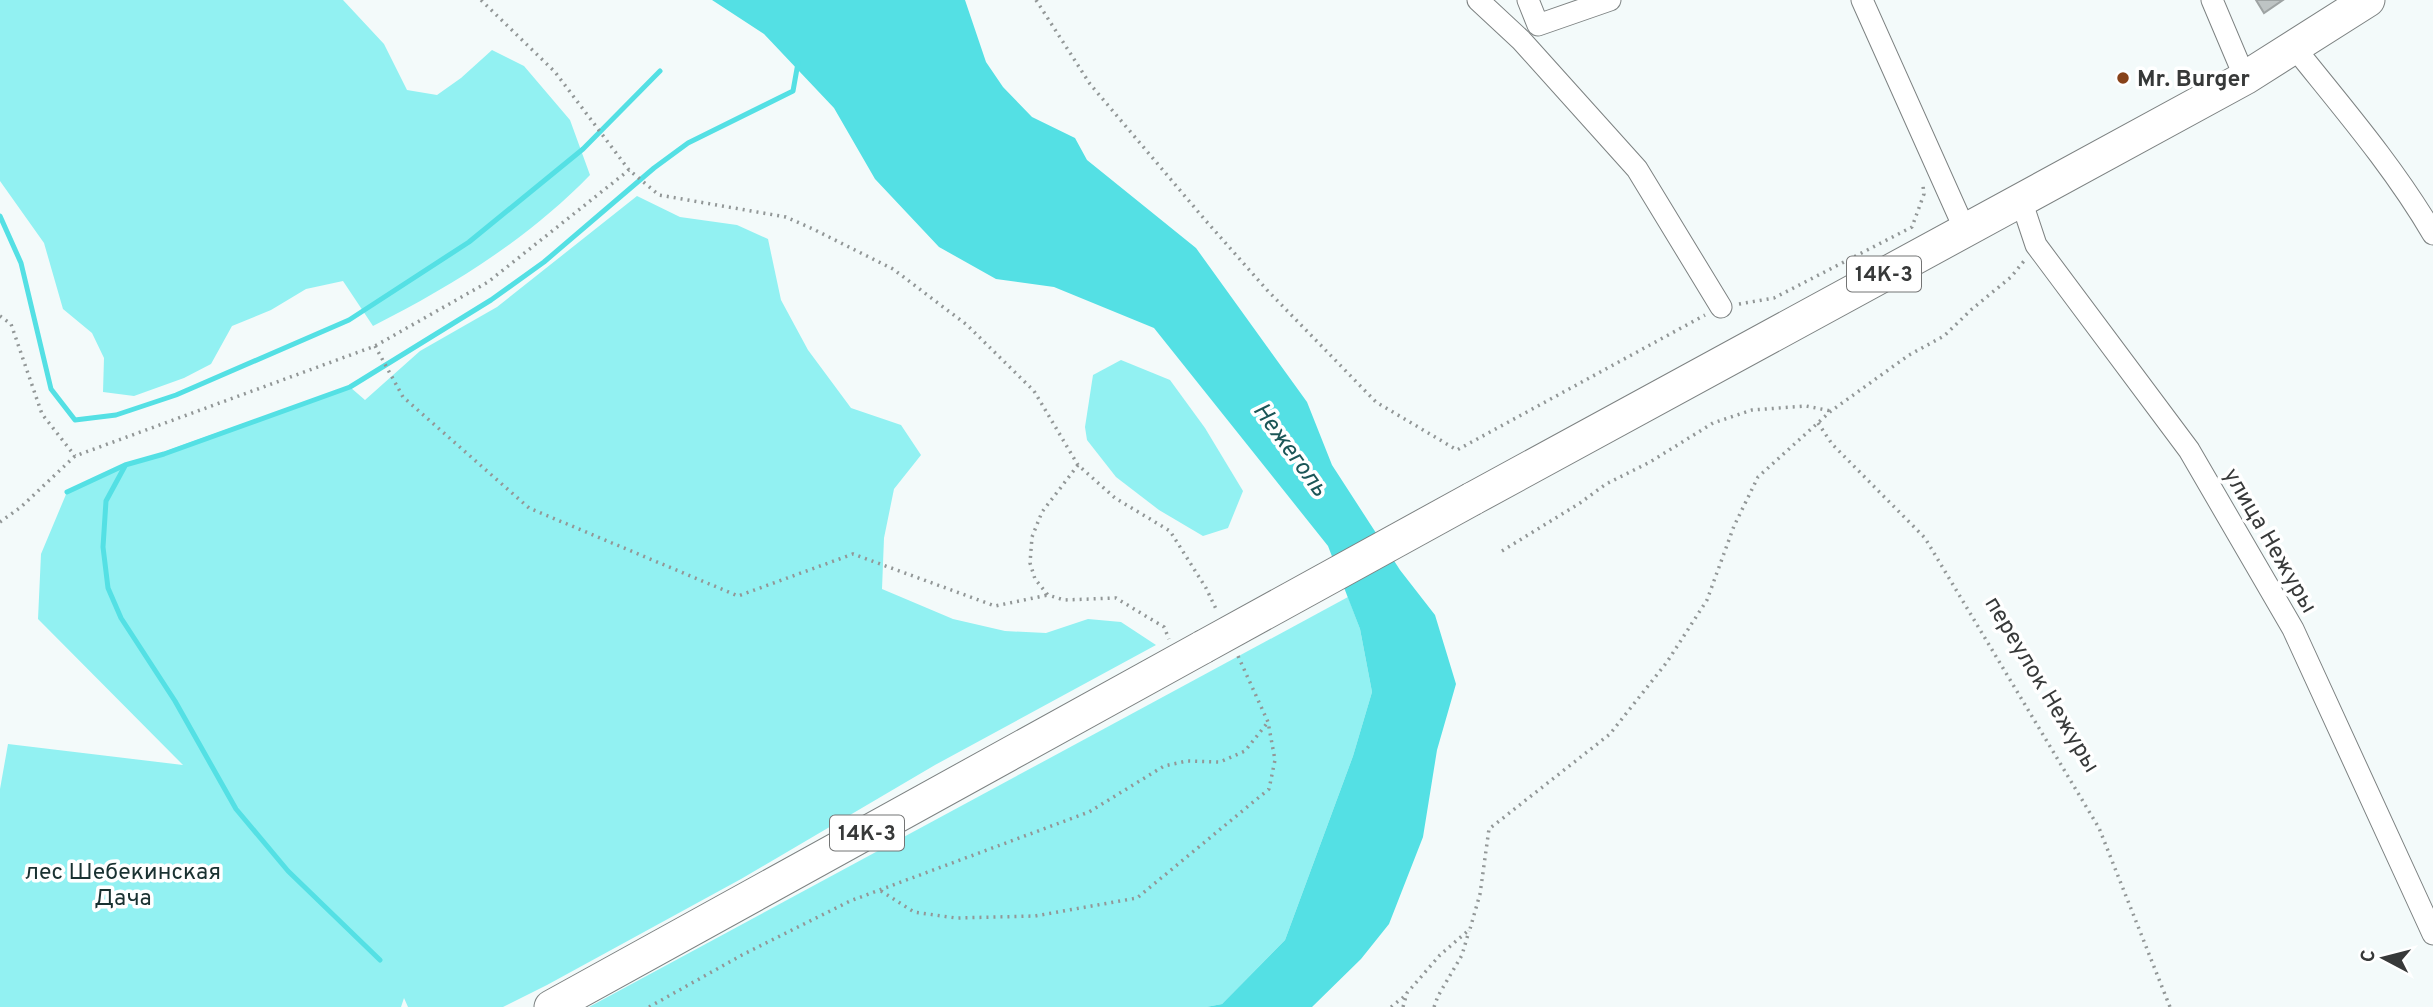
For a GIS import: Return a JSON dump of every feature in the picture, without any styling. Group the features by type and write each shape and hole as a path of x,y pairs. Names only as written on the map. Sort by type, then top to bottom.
{"main road":[{"name":"14К-3","path":"551,1007 1205,652 1472,499 2245,78 2368,0"}],"street":[{"path":"1478,0 1521,40 1637,169 1721,307"},
{"path":"1528,0 1538,26"},
{"path":"1521,40 1538,26 1610,0"},
{"path":"1862,0 1965,230"},
{"path":"2212,0 2245,78"},
{"path":"2294,47 2359,129 2421,213 2433,234"},
{"name":"улица Нежуры","path":"2021,200 2036,245 2189,450 2293,629 2433,934"}],"path":[{"path":"481,0 555,72 629,170 659,195 786,217 893,269 967,325 1034,391 1078,464 1115,498 1170,531 1217,611"},
{"path":"1036,0 1090,84 1267,290 1376,402 1457,450 1721,307 1774,298 1912,227 1924,194 1922,168 1933,158"},
{"path":"0,522 21,507 75,456 375,346 488,282 629,170"},
{"path":"1434,1007 1462,955 1480,894 1489,829 1610,734 1667,662 1707,600 1730,535 1758,477 1831,411 1909,355 1944,336 2011,277 2036,245"},
{"path":"0,316 11,324 42,414 75,456"},
{"path":"375,346 402,397 529,508 738,596 853,554 995,606 1048,595 1064,600 1116,597 1205,652 1268,722 1275,760 1269,789 1137,898 1035,916 956,918 914,912 881,891"},
{"path":"1502,551 1606,484 1650,462 1713,423 1752,410 1806,406 1831,411"},
{"name":"переулок Нежуры","path":"1818,423 1832,444 1924,538 2099,828 2170,1007"},
{"path":"1048,595 1035,579 1030,563 1031,537 1042,512 1078,464"},
{"path":"649,1007 742,955 850,901 1089,812 1164,766 1187,761 1220,762 1245,751 1268,722"},
{"path":"1391,1007 1440,955 1470,929"},
{"path":"1404,1007 1407,993"}],"green space":[{"path":"0,0 343,0 384,44 407,90 437,95 492,50 524,66 570,120 590,175 541,220 488,260 432,295 373,326 343,281 306,289 271,310 232,326 211,364 184,378 134,396 103,392 104,358 92,333 63,309 44,243 0,181"},
{"name":"лес Шебекинская Дача","path":"637,196 680,217 737,225 768,239 781,300 808,350 851,408 901,425 921,455 894,489 884,538 882,589 953,619 1005,631 1046,633 1088,619 1121,622 1156,645 935,765 741,879 503,1007 408,1007 404,998 401,1007 0,1007 0,789 8,744 183,765 38,619 41,554 67,492 171,449 350,387 365,400 420,351 497,307"},
{"path":"1121,360 1170,380 1205,428 1243,491 1228,528 1203,536 1159,510 1116,477 1087,440 1085,427 1093,375"},
{"path":"1348,597 1360,629 1372,692 1353,756 1285,940 1222,1004 1206,1007 589,1007"}],"water":[{"name":"Нежеголь","path":"712,0 965,0 986,62 1003,87 1032,117 1075,138 1087,160 1196,248 1307,402 1332,465 1400,570 1435,615 1456,684 1437,750 1423,837 1389,924 1361,959 1312,1007 1206,1007 1222,1004 1285,940 1353,756 1372,692 1360,629 1328,546 1154,328 1054,287 996,279 939,247 875,179 834,108 764,34"}],"building":[{"path":"2256,0 2283,0 2264,13"}],"waterway":[{"path":"67,492 125,465 164,454 350,387 491,300 544,262 654,168 688,143 793,91 798,63"},
{"path":"0,216 21,263 51,389 75,420 116,415 176,395 349,320 469,242 583,149 660,71"},
{"path":"125,466 106,501 103,547 108,588 121,618 175,701 236,809 288,871 380,960"}],"place":[{"name":"Mr. Burger","path":"2123,78"}]}
